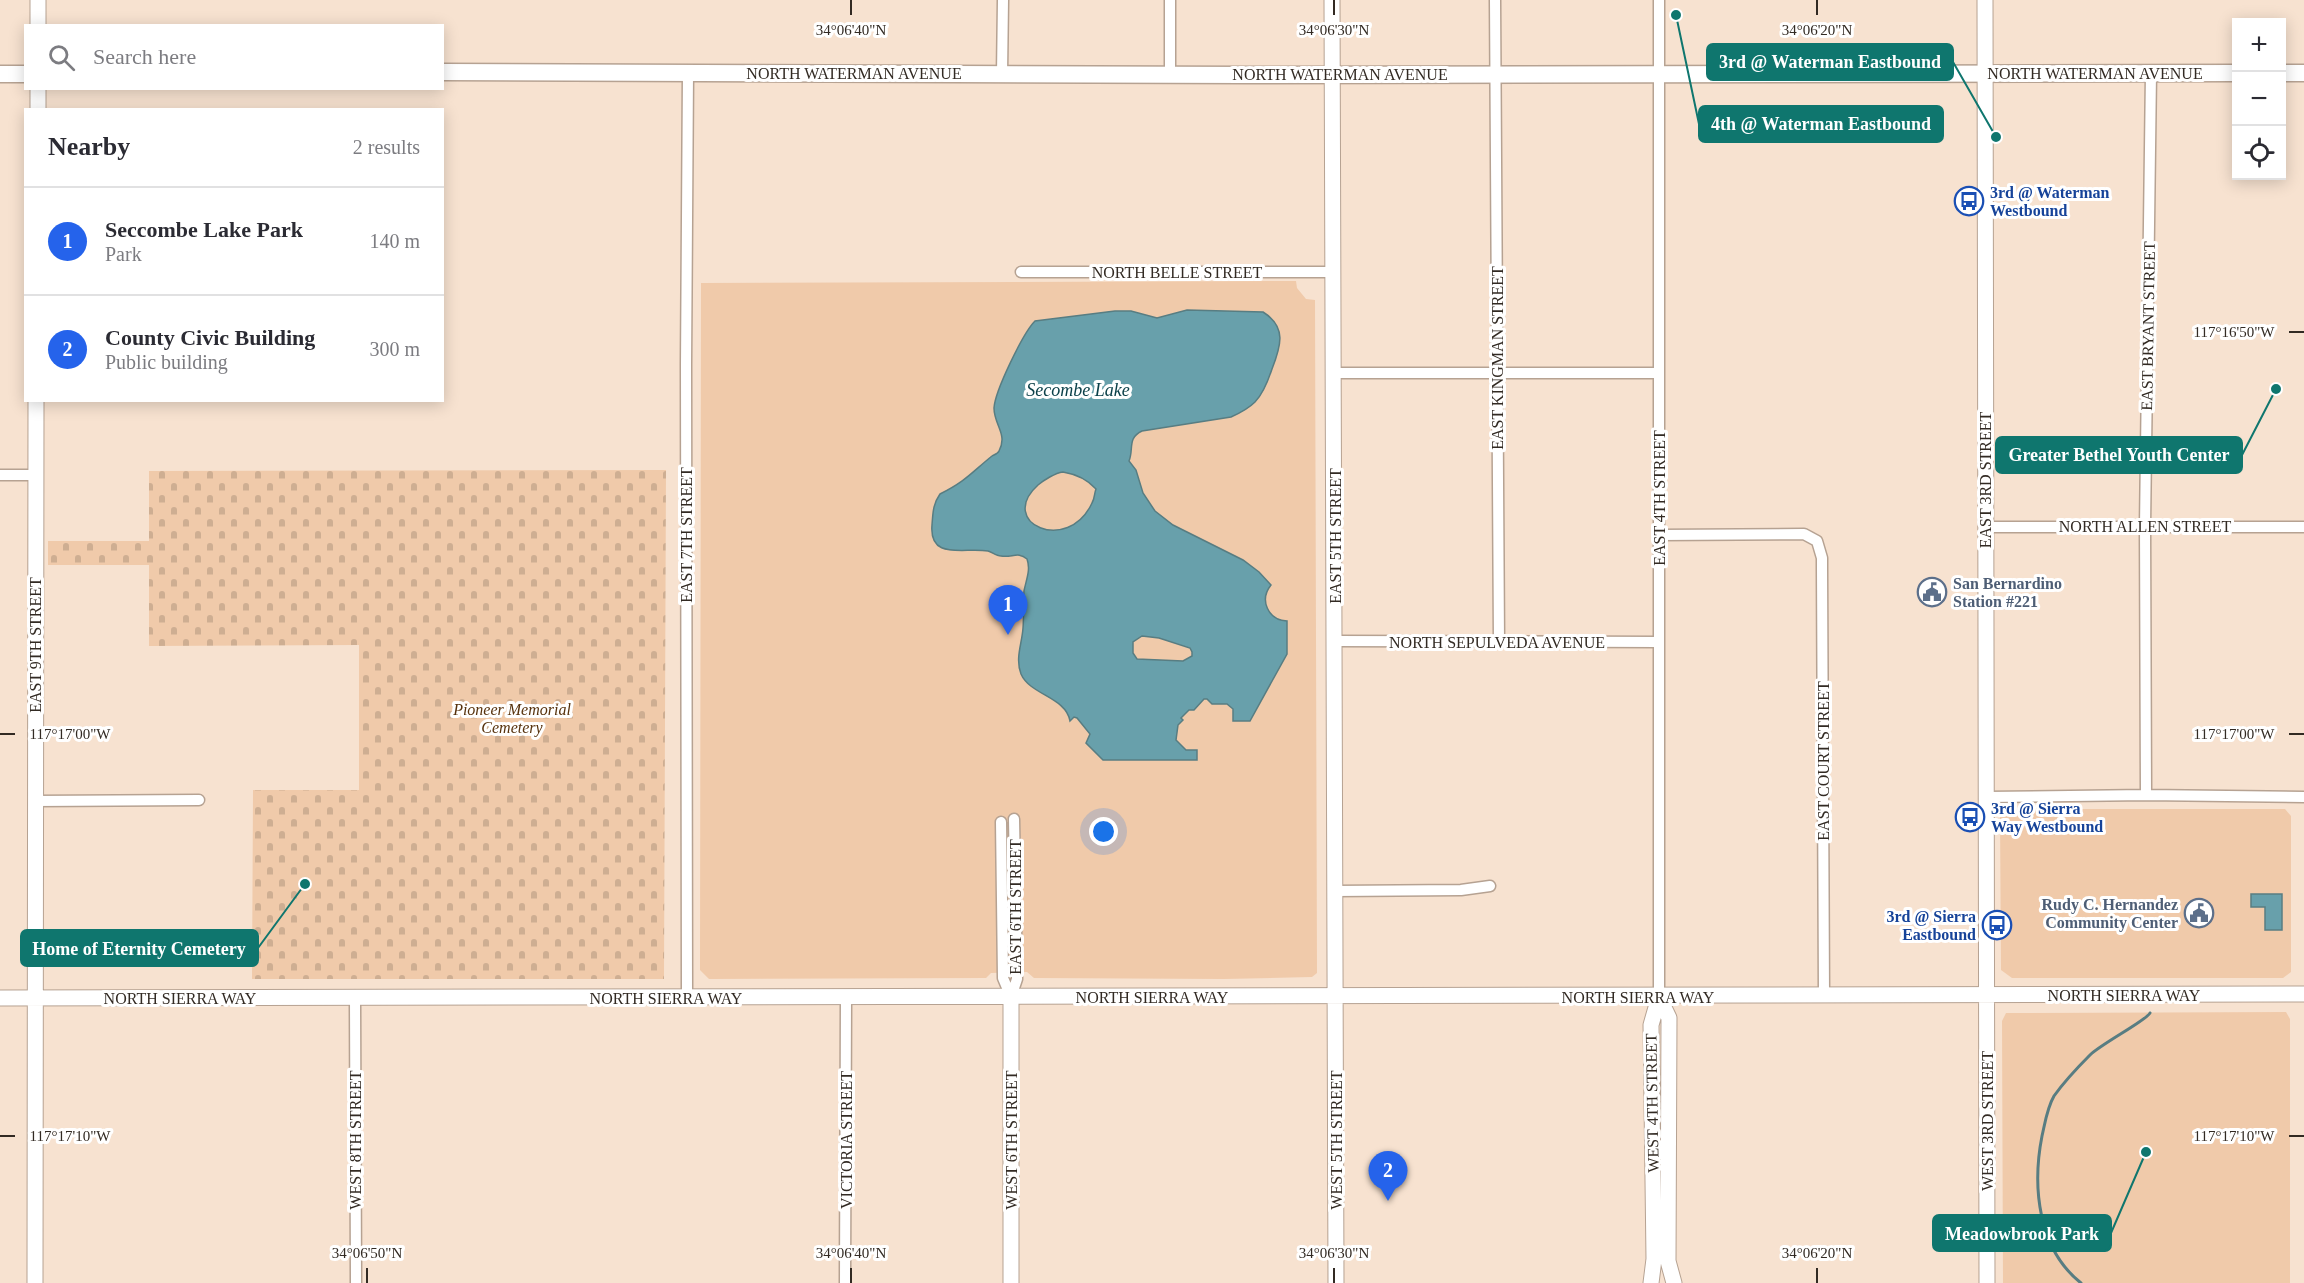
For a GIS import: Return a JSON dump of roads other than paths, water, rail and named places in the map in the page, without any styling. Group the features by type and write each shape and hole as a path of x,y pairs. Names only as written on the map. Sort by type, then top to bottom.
{"main road":[{"name":"NORTH WATERMAN AVENUE","path":"444,72 2232,73"},
{"path":"2286,73 2304,73"},
{"path":"0,74 24,74"}],"street":[{"path":"38,0 38,24"},
{"path":"1002,74 1003,0"},
{"path":"1170,0 1170,74"},
{"path":"1331,74 1332,0"},
{"name":"EAST KINGMAN STREET","path":"1495,0 1499,642"},
{"name":"EAST 4TH STREET","path":"1659,0 1659,997"},
{"name":"EAST 3RD STREET","path":"1985,0 1986,996"},
{"name":"EAST 7TH STREET","path":"687,998 688,73"},
{"name":"EAST BRYANT STREET","path":"2146,795 2145,526 2151,73"},
{"name":"EAST 5TH STREET","path":"1331,74 1334,272 1335,997"},
{"path":"38,90 38,108"},
{"name":"NORTH BELLE STREET","path":"1021,272 1334,272"},
{"path":"1334,373 1659,374"},
{"name":"EAST 9TH STREET","path":"35,1283 36,402"},
{"path":"0,475 36,475"},
{"name":"NORTH ALLEN STREET","path":"1985,526 2304,527"},
{"name":"EAST COURT STREET","path":"1659,535 1804,534 1817,541 1822,558 1824,996"},
{"name":"NORTH SEPULVEDA AVENUE","path":"1335,641 1659,642"},
{"path":"1986,797 2146,795 2304,797"},
{"path":"35,801 199,800"},
{"name":"EAST 6TH STREET","path":"1011,997 1017,979 1014,819"},
{"name":"EAST 6TH STREET","path":"1000,822 1003,978 1011,997"},
{"path":"1335,891 1461,890 1490,886"},
{"name":"NORTH SIERRA WAY","path":"0,998 1659,997 2304,994"},
{"name":"WEST 3RD STREET","path":"1986,996 1987,1283"},
{"name":"VICTORIA STREET","path":"845,1283 846,997"},
{"name":"WEST 6TH STREET","path":"1011,997 1011,1283"},
{"name":"WEST 5TH STREET","path":"1335,997 1336,1283"},
{"name":"WEST 4TH STREET","path":"1651,1283 1654,1259 1651,1025 1659,997"},
{"name":"WEST 4TH STREET","path":"1659,997 1669,1018 1668,1261 1674,1283"},
{"name":"WEST 8TH STREET","path":"355,998 356,1283"},
{"path":"1657,1283 1669,1283"}],"water":[{"name":"Secombe Lake","path":"1187,310 1263,312 1271,318 1279,331 1280,338 1275,361 1258,399 1244,411 1231,417 1142,431 1134,437 1129,461 1136,470 1143,493 1155,511 1173,525 1243,560 1271,585 1267,591 1267,608 1275,617 1287,621 1287,654 1250,721 1233,721 1233,709 1227,704 1212,704 1207,699 1181,718 1183,720 1178,725 1176,740 1186,750 1197,750 1197,760 1103,760 1086,743 1090,734 1077,718 1074,717 1070,721 1062,706 1032,687 1021,674 1019,657 1024,591 1028,571 1027,559 1018,555 999,556 988,551 942,548 936,544 933,536 933,512 940,494 962,481 998,452 1002,440 994,408 996,400 1017,349 1035,321 1115,311 1131,311 1157,318","holes":["1063,472 1081,478 1093,486 1096,489 1093,501 1081,519 1068,527 1053,530 1040,528 1030,521 1025,511 1027,499 1040,483","1142,636 1159,638 1190,648 1192,656 1183,661 1137,659 1133,653 1133,642"]},
{"path":"2251,894 2282,894 2282,930 2265,930 2265,907 2251,907"}],"waterway":[{"path":"2081,1283 2055,1253 2042,1216 2038,1176 2046,1116 2054,1096 2090,1055 2150,1013"}],"place":[{"name":"4th @ Waterman Eastbound","path":"1676,15"},
{"name":"3rd @ Waterman Eastbound","path":"1996,137"},
{"name":"3rd @ Waterman Westbound","path":"1969,201"},
{"name":"Greater Bethel Youth Center","path":"2276,389"},
{"name":"San Bernardino Station #221","path":"1932,592"},
{"name":"Seccombe Lake Park","path":"1008,635"},
{"name":"3rd @ Sierra Way Westbound","path":"1970,817"},
{"name":"Home of Eternity Cemetery","path":"305,884"},
{"name":"Rudy C. Hernandez Community Center","path":"2199,913"},
{"name":"3rd @ Sierra Eastbound","path":"1997,925"},
{"name":"Meadowbrook Park","path":"2146,1152"},
{"name":"County Civic Building","path":"1388,1201"}],"park label":[{"name":"Pioneer Memorial Cemetery","path":"512,718"}]}
